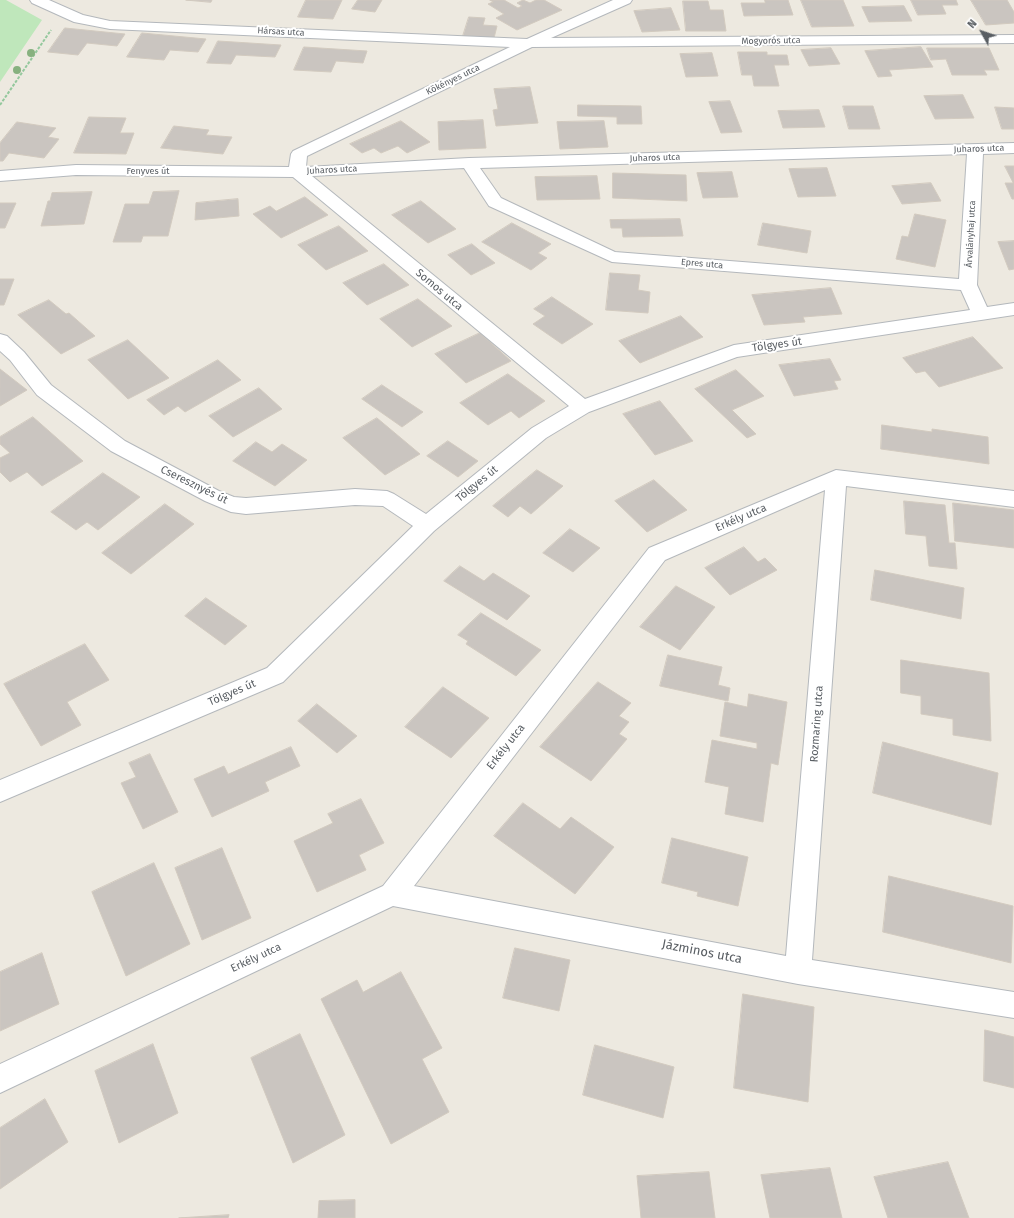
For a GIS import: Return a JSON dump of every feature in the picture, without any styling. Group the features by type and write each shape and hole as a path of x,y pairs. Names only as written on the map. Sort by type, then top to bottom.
{"street":[{"name":"Hársas utca","path":"37,0 79,19 110,25 529,43"},
{"name":"Kökényes utca","path":"297,172 299,154 529,43 625,0"},
{"name":"Mogyorós utca","path":"529,43 1014,39"},
{"name":"Juharos utca","path":"297,172 469,163 1014,148"},
{"name":"Árvalányhaj utca","path":"975,150 968,285 982,315"},
{"name":"Epres utca","path":"469,163 495,202 612,257 968,285"},
{"name":"Fenyves út","path":"0,176 76,170 297,172"},
{"name":"Somos utca","path":"297,172 582,407"},
{"name":"Tölgyes út","path":"0,791 274,675 427,525 539,433 582,407 734,351 1014,309"},
{"name":"Cseresznyés út","path":"0,340 17,356 44,390 118,446 212,496 231,504 246,506 355,497 387,499 427,525"},
{"path":"836,477 1014,499"},
{"name":"Erkély utca","path":"0,1079 392,894 657,554 836,477"},
{"name":"Rozmaring utca","path":"798,971 836,477"},
{"name":"Jázminos utca","path":"392,894 798,971 1014,1005"}],"path":[{"path":"0,105 63,13"}],"green space":[{"path":"0,0 6,0 42,20 0,82"}],"building":[{"path":"186,0 212,0 211,2"},
{"path":"306,0 342,0 333,19 298,17"},
{"path":"358,0 382,0 375,12 352,9"},
{"path":"490,0 504,0 518,8 522,6 517,3 523,0 530,3 536,0 544,0 562,10 517,30 496,18 504,14 488,4 493,2"},
{"path":"765,0 788,0 793,15 744,16 741,3 765,3"},
{"path":"801,0 843,0 854,26 812,27"},
{"path":"911,0 956,0 958,5 942,5 946,14 918,15"},
{"path":"971,0 1007,0 1014,12 1014,23 986,25"},
{"path":"683,1 708,1 710,10 723,10 726,31 686,31"},
{"path":"904,6 912,21 869,22 862,7"},
{"path":"671,8 680,30 642,32 634,11"},
{"path":"469,17 485,18 483,25 497,26 494,38 463,36"},
{"path":"65,28 125,34 117,46 87,43 78,55 48,52"},
{"path":"142,33 206,39 198,52 170,50 164,60 127,57"},
{"path":"218,41 281,45 275,57 236,55 231,64 207,63"},
{"path":"304,47 367,51 363,63 336,61 331,72 294,70"},
{"path":"921,47 933,67 889,70 892,76 878,77 865,51"},
{"path":"831,48 840,64 809,66 801,50"},
{"path":"927,48 989,48 999,70 984,70 987,75 952,75 946,59 931,60"},
{"path":"738,52 767,52 767,55 787,55 789,65 774,65 779,86 754,86 752,75 742,75"},
{"path":"712,53 718,76 686,77 680,54"},
{"path":"530,87 538,123 496,126 493,110 498,109 494,89"},
{"path":"963,95 974,118 935,119 924,96"},
{"path":"730,101 742,132 721,133 709,102"},
{"path":"578,105 641,106 642,124 617,124 617,117 578,116"},
{"path":"843,106 873,106 880,129 849,129"},
{"path":"995,107 1014,108 1014,129 1002,129"},
{"path":"819,110 825,127 783,128 778,111"},
{"path":"89,117 126,118 120,133 134,133 126,154 74,153"},
{"path":"483,120 486,148 439,150 438,122"},
{"path":"401,121 430,142 407,153 398,146 381,153 374,148 362,153 350,144"},
{"path":"604,121 608,147 560,149 557,122"},
{"path":"17,122 56,128 48,137 59,139 44,158 9,153 3,161 0,161 0,143"},
{"path":"174,126 209,130 206,135 232,137 223,154 161,148"},
{"path":"1005,166 1014,166 1014,199 1012,199 1005,183 1013,183"},
{"path":"827,168 836,196 798,197 789,169"},
{"path":"732,172 738,197 703,198 697,173"},
{"path":"613,173 686,175 687,201 613,198"},
{"path":"597,176 600,199 537,200 535,177"},
{"path":"931,183 941,201 902,204 892,186"},
{"path":"179,191 168,236 143,236 141,242 113,242 125,204 149,204 153,192"},
{"path":"92,192 84,224 41,226 48,201 50,201 52,193"},
{"path":"305,197 328,215 281,238 253,214 270,206 276,211"},
{"path":"238,199 239,216 195,220 196,203"},
{"path":"421,201 456,229 428,243 392,215"},
{"path":"0,203 16,203 5,228 0,228"},
{"path":"915,214 946,220 935,267 896,259 902,236 908,237"},
{"path":"680,219 683,236 623,237 622,228 611,228 610,220"},
{"path":"512,223 551,244 538,253 547,258 531,270 482,242"},
{"path":"763,223 811,231 807,253 758,245"},
{"path":"339,226 368,251 326,270 298,245"},
{"path":"1014,241 1014,269 1009,270 998,242"},
{"path":"472,244 495,263 471,275 448,255"},
{"path":"384,264 409,285 367,305 343,283"},
{"path":"610,273 640,275 638,290 650,292 648,313 606,310"},
{"path":"0,279 14,279 4,305 0,305"},
{"path":"831,288 842,314 803,317 805,322 764,325 752,295"},
{"path":"552,297 593,324 562,344 533,324 545,316 534,309"},
{"path":"418,299 452,326 412,347 380,319"},
{"path":"49,300 66,314 69,313 95,336 61,354 18,315"},
{"path":"681,316 703,337 640,363 619,341"},
{"path":"480,333 511,361 466,383 435,354"},
{"path":"973,337 1003,368 939,387 925,371 916,373 903,358"},
{"path":"128,340 169,378 128,399 88,360"},
{"path":"830,359 841,380 834,381 838,389 794,396 779,365"},
{"path":"218,360 241,380 185,412 178,406 164,415 147,400"},
{"path":"0,369 27,390 0,406"},
{"path":"736,370 764,396 732,410 756,434 747,438 695,389"},
{"path":"508,374 545,401 519,418 511,411 488,425 460,403"},
{"path":"382,385 423,412 402,427 362,399"},
{"path":"259,388 282,409 233,437 209,416"},
{"path":"660,401 693,441 655,455 623,414"},
{"path":"33,417 83,461 42,486 27,472 10,482 0,472 0,458 10,453 0,444 0,437"},
{"path":"377,418 420,454 385,475 343,438"},
{"path":"882,425 932,432 932,429 988,437 989,464 881,449"},
{"path":"448,441 478,461 458,477 427,456"},
{"path":"256,442 272,452 282,444 307,460 275,486 233,461"},
{"path":"537,470 563,486 531,514 520,506 508,517 493,506"},
{"path":"103,473 140,497 98,530 87,522 76,530 51,512"},
{"path":"654,480 687,510 647,532 615,501"},
{"path":"904,501 945,505 949,543 955,543 957,569 929,566 926,536 906,534"},
{"path":"953,503 1014,510 1014,548 955,541"},
{"path":"165,504 194,524 131,574 102,553"},
{"path":"570,529 600,548 573,572 543,553"},
{"path":"744,547 758,562 765,558 777,570 730,595 705,568"},
{"path":"460,566 484,581 493,573 530,596 507,620 444,581"},
{"path":"875,570 964,588 961,619 871,600"},
{"path":"676,586 715,607 680,650 640,627"},
{"path":"206,598 247,626 225,645 185,616"},
{"path":"481,613 541,650 516,676 466,644 468,641 458,635"},
{"path":"85,644 109,680 67,702 81,725 41,746 4,684"},
{"path":"668,655 722,667 718,685 730,688 728,701 660,686"},
{"path":"901,660 989,673 991,741 953,735 953,719 921,714 921,696 901,693"},
{"path":"598,682 631,703 619,716 629,722 619,734 627,739 591,781 540,747"},
{"path":"443,687 489,718 451,758 405,727"},
{"path":"749,694 787,702 778,765 771,763 763,822 725,814 729,787 705,782 712,740 757,749 757,743 720,736 725,702 747,707"},
{"path":"317,704 357,736 337,753 298,721"},
{"path":"883,742 998,773 991,825 873,793"},
{"path":"291,747 300,766 265,782 269,791 212,817 194,779 224,766 228,774"},
{"path":"150,754 178,812 143,829 121,783 136,777 129,763"},
{"path":"361,799 384,843 359,855 366,870 317,892 294,841 333,823 328,814"},
{"path":"523,803 560,829 571,817 614,847 575,894 494,836"},
{"path":"672,838 748,857 738,906 697,896 698,892 662,883"},
{"path":"222,848 251,918 202,940 175,868"},
{"path":"154,863 190,944 126,976 92,892"},
{"path":"889,876 1013,906 1011,963 883,932"},
{"path":"515,948 570,960 559,1011 503,998"},
{"path":"42,953 59,1004 0,1031 0,972"},
{"path":"401,972 442,1048 422,1059 449,1112 391,1144 321,999 357,980 363,992"},
{"path":"743,994 814,1007 808,1102 734,1088"},
{"path":"985,1030 1014,1037 1014,1088 984,1081"},
{"path":"300,1034 345,1135 293,1163 251,1058"},
{"path":"153,1044 178,1113 119,1143 95,1071"},
{"path":"595,1045 674,1067 663,1118 583,1095"},
{"path":"45,1099 68,1142 0,1189 0,1128"},
{"path":"948,1162 969,1218 888,1218 874,1177"},
{"path":"830,1168 842,1218 770,1218 761,1175"},
{"path":"709,1172 715,1218 641,1218 637,1176"},
{"path":"355,1200 355,1218 318,1218 319,1201"},
{"path":"229,1215 228,1218 179,1218"}]}
